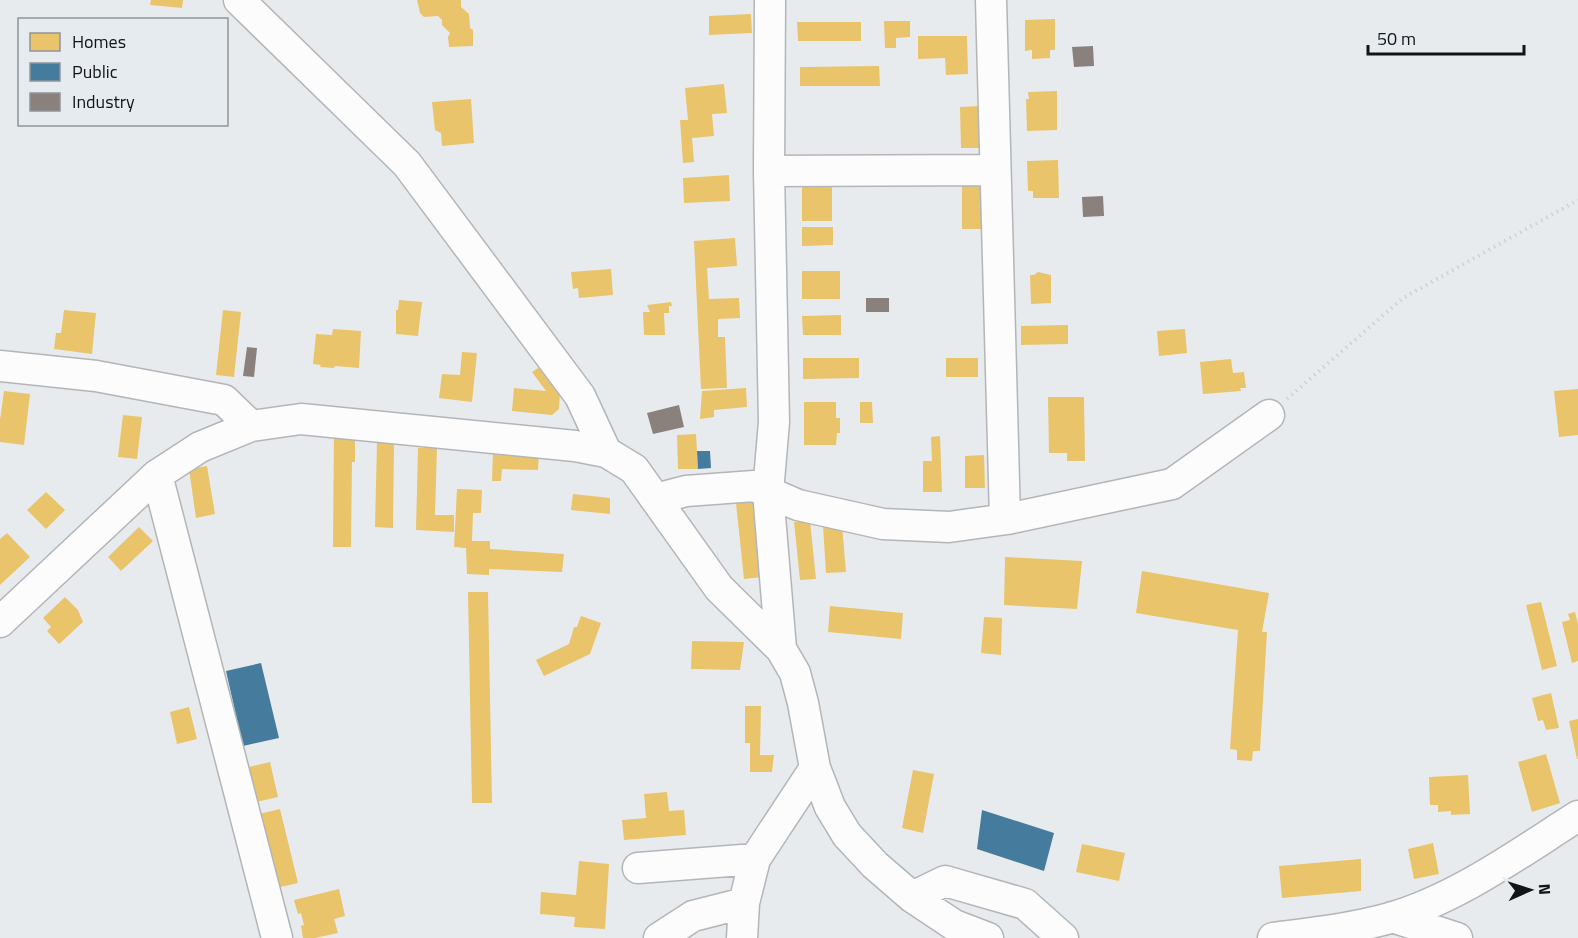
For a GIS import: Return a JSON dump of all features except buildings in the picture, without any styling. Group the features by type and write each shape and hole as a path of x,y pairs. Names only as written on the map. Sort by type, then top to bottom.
{"street":[{"path":"239,0 407,164 580,396 606,452"},
{"path":"770,0 769,171 774,422 768,492 782,649"},
{"path":"992,0 1005,519"},
{"path":"769,171 995,170"},
{"path":"0,366 96,376 224,400 251,426"},
{"path":"656,499 686,491 754,486 798,506 883,524 949,527 1005,519 1172,484 1269,415"},
{"path":"0,622 158,475 201,447 251,426 301,419 575,446 606,452 634,469 719,588 782,649 795,673 816,768 830,807 847,835 875,865 912,897 954,925 988,938"},
{"path":"158,475 277,938"},
{"path":"742,938 744,903 755,859 816,768"},
{"path":"1273,938 1351,928 1392,917 1438,900 1477,879 1578,816"},
{"path":"638,868 755,859"},
{"path":"912,897 945,881 1025,904 1063,938"},
{"path":"659,938 693,916 744,903"},
{"path":"1392,917 1457,938"}],"path":[{"path":"1269,415 1402,298 1578,200"}]}
